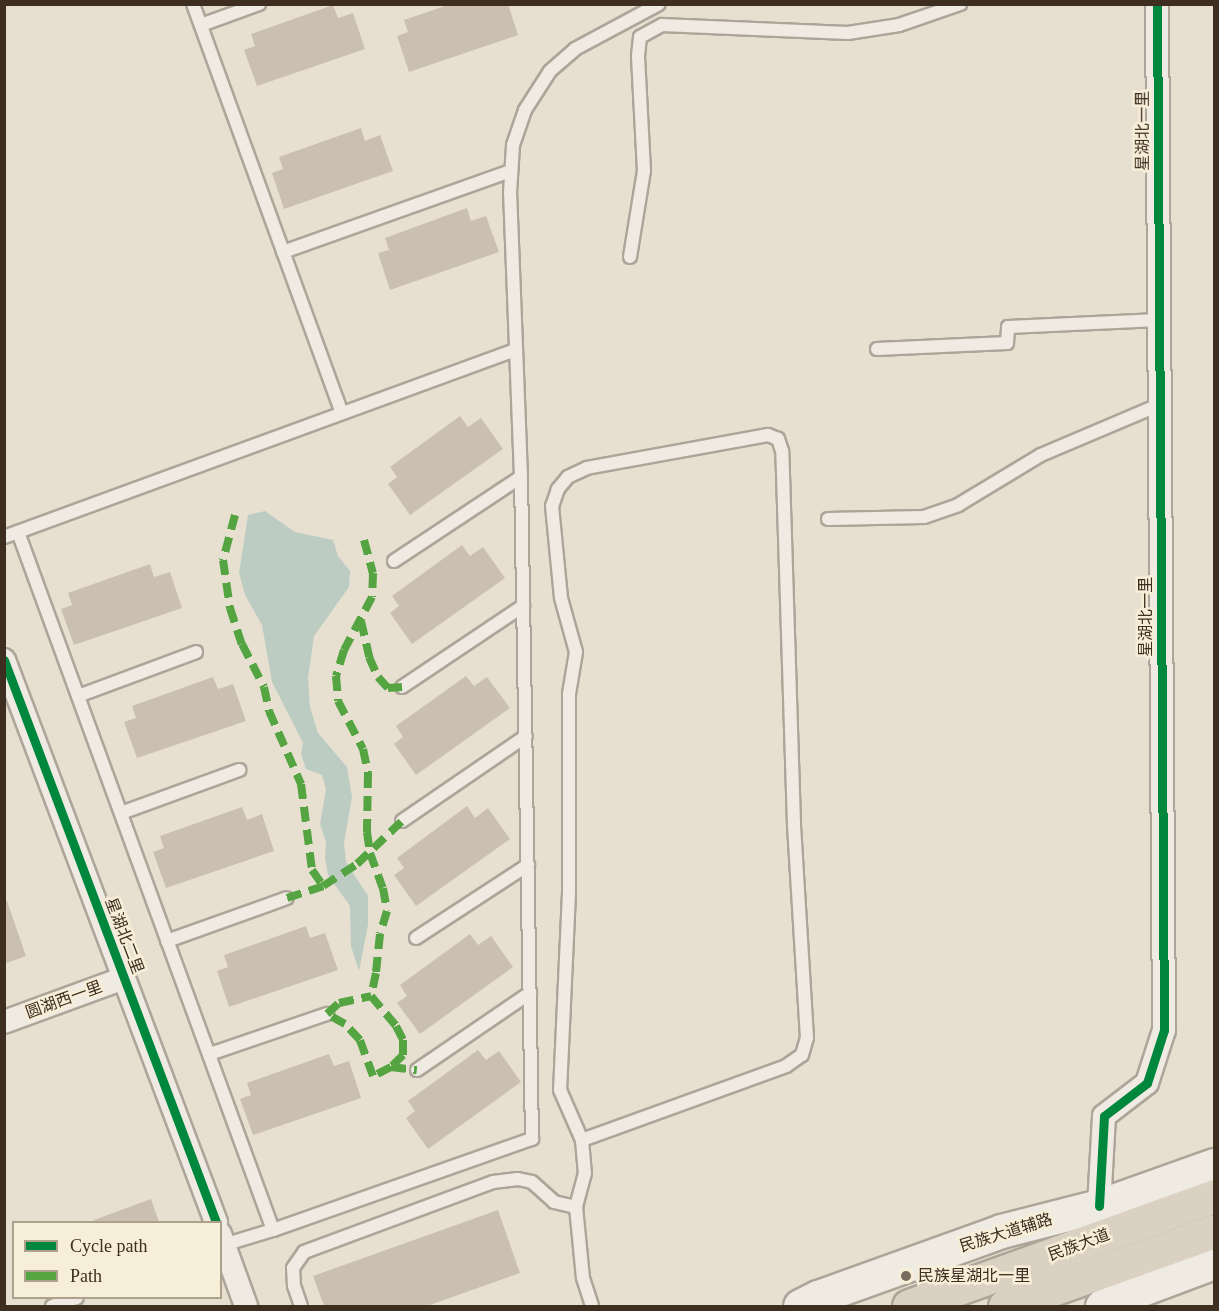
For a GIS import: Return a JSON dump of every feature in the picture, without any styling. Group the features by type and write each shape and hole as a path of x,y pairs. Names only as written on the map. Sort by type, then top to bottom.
{"highway":[{"name":"民族大道","path":"909,1306 1215,1196"},
{"name":"民族大道","path":"1005,1306 1215,1231"}],"street":[{"name":"星湖北一里","path":"1099,1206 1104,1116 1147,1083 1164,1030 1157,4"},
{"name":"星湖北二里","path":"4,660 216,1221"},
{"name":"圆湖西一里","path":"4,1022 124,978"},
{"name":"民族大道辅路","path":"800,1306 818,1297 1001,1232 1099,1206 1215,1165"},
{"path":"222,1242 246,1306"},
{"path":"1102,1306 1215,1262"}],"lane":[{"path":"193,4 342,413"},
{"path":"201,25 259,4"},
{"path":"222,1242 273,1230 532,1139 524,606 511,171 513,145 525,110 550,71 575,49 659,4"},
{"path":"630,257 644,171 638,56 640,37 662,25 848,33 899,25 960,4"},
{"path":"283,252 511,171"},
{"path":"877,349 1007,343 1008,327 1159,320"},
{"path":"4,537 515,350"},
{"path":"828,519 924,517 958,505 1041,455 1160,405"},
{"path":"582,1140 786,1066 802,1055 807,1038 794,824 782,451 778,439 768,435 587,468 568,477 558,489 552,506 561,598 576,652 569,694 568,893 560,1090 582,1140 585,1173 576,1207 583,1278 592,1306"},
{"path":"394,561 521,477"},
{"path":"18,532 273,1230"},
{"path":"402,687 524,606"},
{"path":"78,696 196,652"},
{"path":"402,821 525,735"},
{"path":"121,813 240,770"},
{"path":"416,938 528,865"},
{"path":"167,941 287,898"},
{"path":"417,1070 530,993"},
{"path":"210,1054 327,1014"},
{"path":"302,1306 294,1286 293,1268 304,1252 493,1182 518,1179 532,1182 554,1202 576,1207"},
{"path":"52,1306 74,1299"}],"shaded area":[{"path":"265,511 295,532 333,540 338,556 350,571 349,587 314,636 308,678 310,707 318,733 347,767 352,797 344,843 346,862 368,896 368,925 359,971 351,946 350,906 328,875 325,858 326,842 320,824 326,789 322,775 306,769 301,754 303,743 272,682 262,625 245,595 239,573 248,515"}],"building":[{"path":"451,4 508,4 518,35 409,72 397,36 408,32 404,20"},
{"path":"333,5 338,18 353,13 365,49 257,86 244,50 255,46 251,34"},
{"path":"361,128 365,141 380,135 393,171 284,209 272,173 283,169 279,157"},
{"path":"467,208 471,221 486,216 499,252 390,290 378,253 389,250 385,238"},
{"path":"460,416 468,427 481,418 503,449 410,515 388,484 397,477 390,467"},
{"path":"462,545 470,556 483,547 505,578 412,644 390,613 399,606 392,596"},
{"path":"150,564 154,577 170,572 182,608 74,645 61,609 72,605 68,593"},
{"path":"466,676 474,686 487,677 510,708 416,775 394,744 403,737 396,726"},
{"path":"213,677 218,689 233,684 246,721 137,758 124,722 136,718 132,706"},
{"path":"467,806 475,818 488,808 510,839 416,906 394,875 404,868 397,858"},
{"path":"242,807 247,820 262,814 274,851 166,888 153,852 164,848 160,836"},
{"path":"7,901 26,956 4,964 4,902"},
{"path":"306,926 310,938 325,933 338,970 229,1007 217,971 228,967 224,955"},
{"path":"470,934 478,945 491,936 513,967 420,1034 397,1003 407,996 400,985"},
{"path":"478,1050 486,1060 499,1051 521,1082 428,1149 406,1118 415,1111 408,1101"},
{"path":"329,1054 334,1066 349,1061 361,1098 253,1135 240,1099 251,1095 247,1083"},
{"path":"151,1199 159,1221 94,1221"},
{"path":"498,1210 520,1273 427,1306 324,1306 313,1276"}],"marked path":[{"path":"235,515 223,560 230,608 242,644 264,687 269,711 301,784 312,870 323,886"},
{"path":"364,540 373,573 372,597 344,650 336,676 338,701 363,749 368,773 367,832 370,853 383,888 387,911 380,934 371,996 396,1026 403,1040 403,1055 391,1067 373,1076 360,1040 345,1024 327,1014 339,1003 371,996"},
{"path":"361,621 369,657 378,677 388,688 402,687"},
{"path":"287,898 323,886 357,864 402,821"},
{"path":"391,1067 417,1070"}],"cycle path":[{"path":"1099,1206 1104,1116 1147,1083 1164,1030 1157,4"},
{"path":"4,660 216,1221"}],"place":[{"name":"民族星湖北一里","path":"906,1276"}]}
